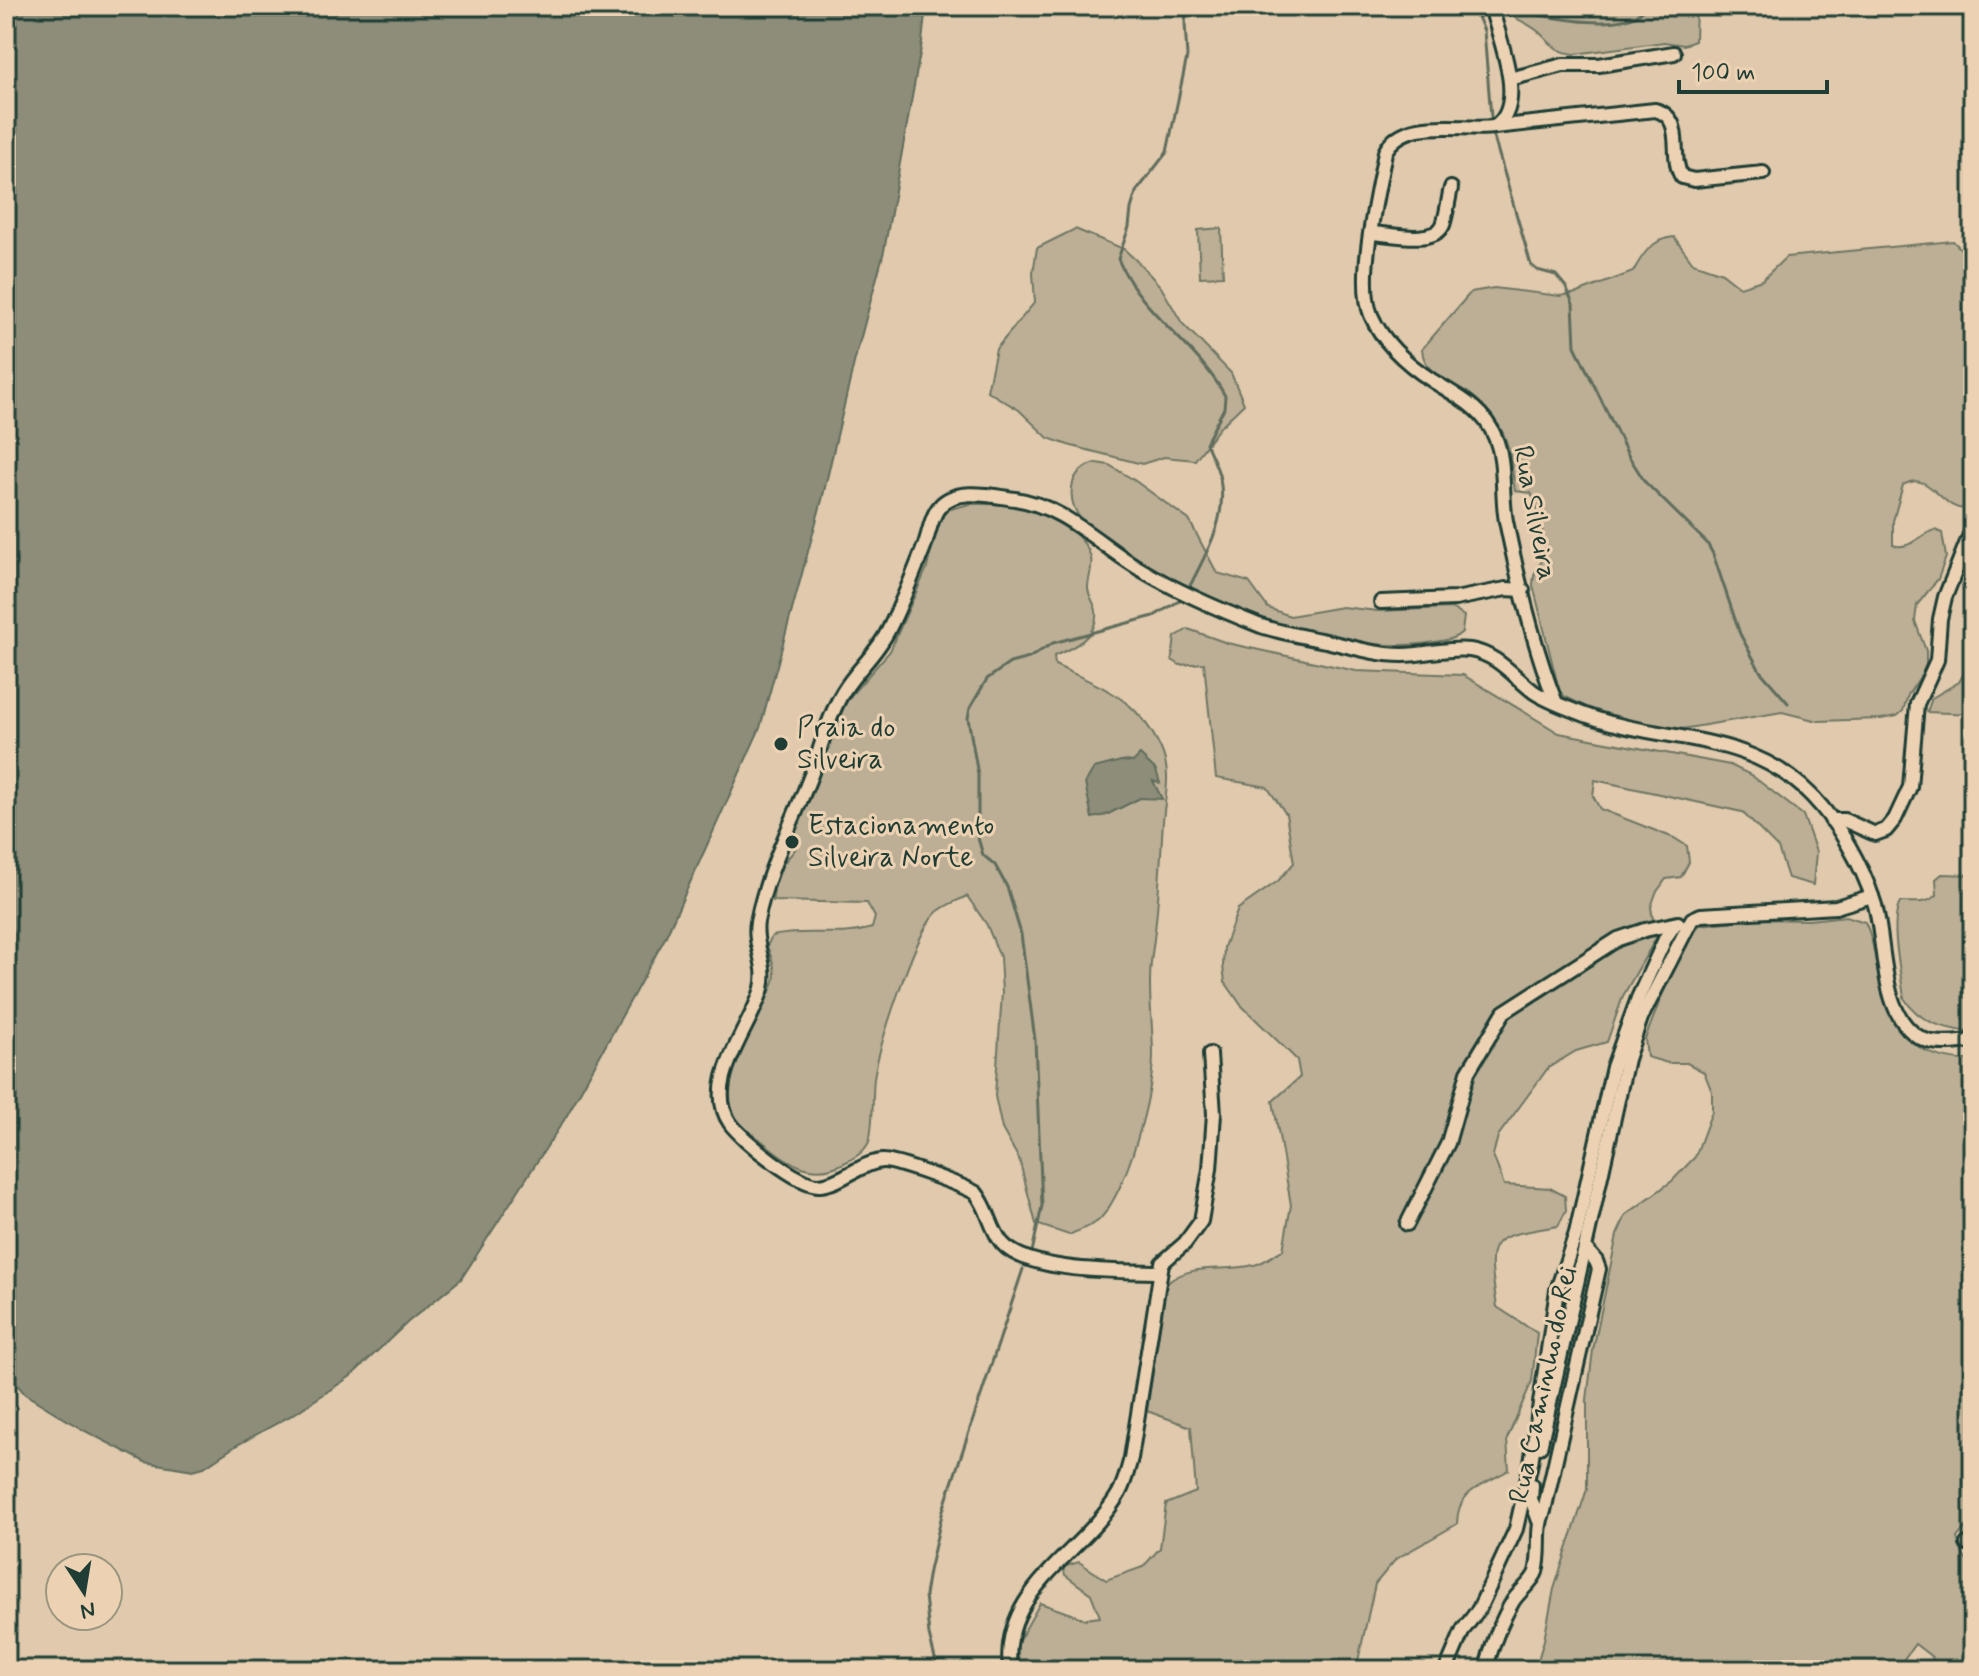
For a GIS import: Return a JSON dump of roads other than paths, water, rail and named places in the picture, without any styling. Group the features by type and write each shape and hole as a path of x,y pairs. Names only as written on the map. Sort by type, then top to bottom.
{"street":[{"path":"1491,6 1510,79 1509,109 1501,123 1494,127"},
{"path":"1510,79 1563,65 1599,65 1674,53"},
{"name":"Rua Silveira","path":"1556,703 1543,669 1506,520 1494,434 1480,413 1396,352 1370,313 1366,283 1385,152 1397,136 1422,129 1494,127 1655,110 1671,118 1676,135 1677,169 1682,177 1694,180 1763,173"},
{"path":"1372,233 1429,238 1438,233 1451,188"},
{"path":"1159,1272 1069,1267 1028,1259 1010,1251 1000,1241 976,1193 899,1163 879,1162 821,1185 806,1183 739,1133 728,1120 723,1106 724,1073 762,989 764,970 756,935 757,924 775,862 838,700 881,647 937,509 951,498 964,495 1033,503 1073,523 1139,569 1185,594 1268,628 1379,653 1408,655 1474,650 1498,662 1534,691 1598,721 1698,738 1759,759 1784,772 1831,820 1872,896 1887,981 1896,1009 1905,1023 1915,1034 1927,1040 1973,1041"},
{"path":"1831,820 1844,820 1875,834 1886,830 1904,801 1912,772 1917,704 1937,660 1945,597 1973,527"},
{"path":"1381,602 1469,597 1506,589 1523,590"},
{"path":"1407,1224 1448,1143 1468,1072 1504,1012 1520,999 1618,939 1645,930 1709,913 1836,907 1872,896"},
{"name":"Rua Caminho do Rei","path":"1486,1670 1512,1601 1535,1577 1541,1531 1539,1521 1544,1511 1599,1269 1585,1248 1627,1059 1641,1018 1692,919"},
{"path":"1446,1670 1463,1630 1479,1609 1516,1529 1531,1463 1557,1290 1576,1233 1613,1067 1643,987 1675,924"},
{"path":"1010,1670 1008,1654 1013,1631 1032,1589 1109,1507 1124,1481 1131,1458 1159,1272 1162,1263 1185,1243 1201,1221 1210,1169 1214,1114 1210,1054"},
{"path":"1539,1521 1531,1499 1533,1483 1585,1248"}],"waterway":[{"path":"1187,6 1187,57 1167,152 1136,192 1118,259 1141,296 1200,361 1225,396 1224,408 1206,443 1219,474 1221,508 1214,535 1189,588"},
{"path":"1500,7 1555,18 1600,22 1636,15 1646,6"},
{"path":"1869,6 1874,15"},
{"path":"1476,12 1484,31 1491,117"},
{"path":"1493,134 1531,265 1537,270 1556,275 1566,287 1573,304 1575,346 1628,455 1645,482 1707,543 1740,634 1760,671 1788,703"},
{"path":"1032,1252 1042,1206 1035,1040 1021,934 1007,887 995,865 983,855 978,838 978,775 968,718 970,708 987,679 1010,663 1029,658 1053,643 1154,616 1179,601"},
{"path":"938,1670 929,1635 925,1595 929,1571 943,1510 1023,1269"}],"place":[{"name":"Praia do Silveira","path":"781,744"},
{"name":"Estacionamento Silveira Norte","path":"792,842"}]}
